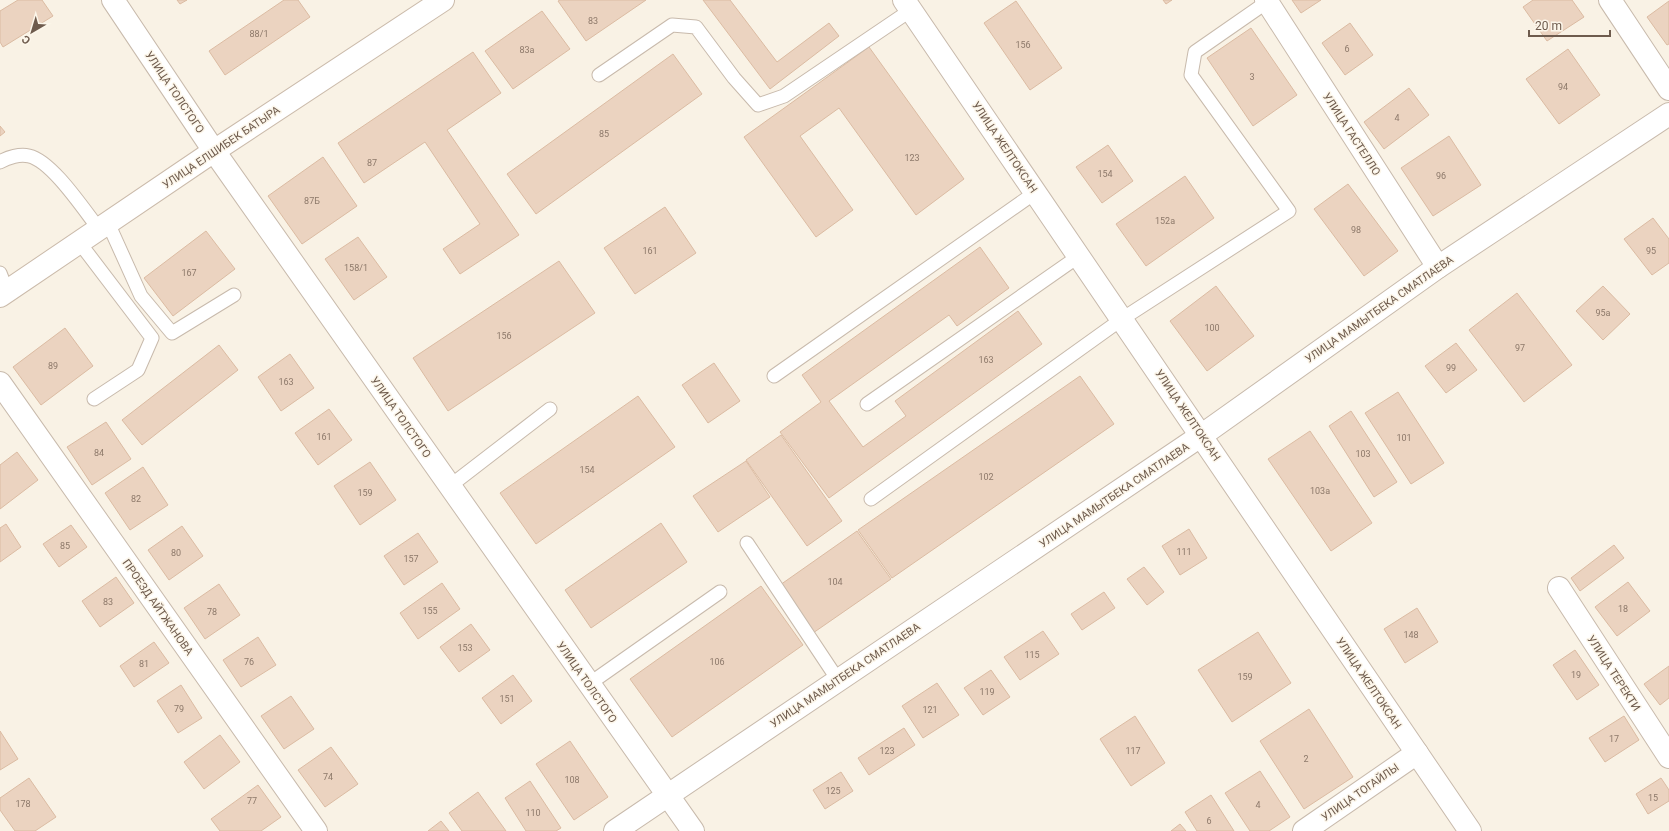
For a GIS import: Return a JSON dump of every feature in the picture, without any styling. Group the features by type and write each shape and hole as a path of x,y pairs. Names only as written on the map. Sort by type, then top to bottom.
{"street":[{"name":"УЛИЦА ТОЛСТОГО","path":"113,0 214,151 693,831"},
{"name":"УЛИЦА ЕЛШИБЕК БАТЫРА","path":"2,287 79,242 443,0"},
{"path":"1610,0 1669,89"},
{"name":"УЛИЦА ГАСТЕЛЛО","path":"1267,1 1438,267"},
{"name":"УЛИЦА ЖЕЛТОКСАН","path":"907,5 1036,192 1470,831"},
{"name":"УЛИЦА МАМЫТБЕКА СМАТЛАЕВА","path":"615,831 667,794 1202,436 1438,267 1669,114"},
{"name":"ПРОЕЗД АЙТЖАНОВА","path":"0,383 316,831"},
{"name":"УЛИЦА ТЕРЕКТИ","path":"1559,588 1669,757"},
{"name":"УЛИЦА ТОГАЙЛЫ","path":"1304,831 1416,753"}],"lane":[{"path":"871,499 1122,319 1289,211 1191,74 1195,52 1267,1"},
{"path":"599,75 672,25 696,27 734,78 758,105 784,96 847,52 907,5"},
{"path":"0,162 17,156 30,156 42,163 57,176 103,226 141,296 172,333 234,295"},
{"path":"774,376 1036,192"},
{"path":"79,242 152,338 138,370 94,399"},
{"path":"867,404 1079,256"},
{"path":"450,486 550,409"},
{"path":"747,543 838,680"},
{"path":"589,684 720,592"}],"building":[{"path":"18,0 42,0 53,16 3,47 0,42 0,11"},
{"path":"177,0 187,0 180,4"},
{"path":"284,0 298,0 310,17 225,75 209,51"},
{"path":"646,0 586,41 558,1"},
{"path":"703,0 730,0 777,62 829,23 839,36 770,89"},
{"path":"1163,0 1172,0 1166,4"},
{"path":"1292,0 1321,0 1301,13"},
{"path":"1533,0 1572,0 1584,17 1547,41 1523,7"},
{"path":"1016,1 1062,68 1030,90 984,23"},
{"path":"1669,1 1669,44 1667,45 1647,17"},
{"path":"542,11 570,49 513,89 485,51"},
{"path":"1350,23 1373,55 1345,75 1322,43"},
{"path":"1251,28 1297,95 1253,126 1207,58"},
{"path":"869,47 964,179 916,215 839,108 800,136 853,210 816,237 744,137"},
{"path":"1568,49 1600,95 1559,124 1526,79"},
{"path":"473,52 501,93 447,130 519,235 460,274 443,249 480,224 425,142 364,183 338,143"},
{"path":"673,54 702,94 536,214 507,174"},
{"path":"1409,88 1429,115 1384,149 1364,122"},
{"path":"0,126 5,132 0,136"},
{"path":"1449,136 1481,185 1433,216 1401,168"},
{"path":"1108,145 1133,181 1102,203 1076,167"},
{"path":"323,157 357,206 302,244 268,196"},
{"path":"1185,176 1214,218 1146,266 1116,224"},
{"path":"1348,184 1398,251 1364,276 1314,209"},
{"path":"665,207 696,253 635,294 604,248"},
{"path":"1653,218 1669,239 1669,263 1652,275 1624,239"},
{"path":"206,231 235,269 173,316 144,278"},
{"path":"358,237 387,277 354,300 325,259"},
{"path":"980,247 1009,288 957,326 949,315 829,401 863,447 906,416 895,401 1018,311 1042,344 829,498 780,432 821,402 802,375"},
{"path":"559,261 595,313 448,411 413,358"},
{"path":"1216,286 1254,336 1207,371 1170,321"},
{"path":"1603,286 1630,314 1603,340 1576,311"},
{"path":"1517,293 1572,365 1524,402 1469,330"},
{"path":"65,328 93,366 41,405 13,367"},
{"path":"1456,343 1477,370 1446,393 1425,366"},
{"path":"219,345 238,370 142,445 122,420"},
{"path":"290,354 314,388 281,411 258,377"},
{"path":"714,363 740,401 708,423 682,385"},
{"path":"1080,376 1114,424 892,578 858,530"},
{"path":"1398,392 1444,463 1411,484 1365,413"},
{"path":"638,396 675,447 536,544 500,493"},
{"path":"329,409 352,440 318,465 295,433"},
{"path":"1351,411 1397,482 1374,497 1329,426"},
{"path":"106,422 131,459 92,485 67,447"},
{"path":"1310,431 1372,523 1331,551 1268,459"},
{"path":"781,435 842,521 807,546 746,460"},
{"path":"17,452 38,480 0,509 0,465"},
{"path":"746,461 770,497 718,532 693,496"},
{"path":"370,462 396,500 360,525 334,486"},
{"path":"143,467 168,505 130,530 105,493"},
{"path":"661,523 687,562 591,628 565,590"},
{"path":"6,524 21,547 0,562 0,528"},
{"path":"71,525 87,547 59,567 43,544"},
{"path":"182,526 203,556 169,580 148,550"},
{"path":"1189,529 1207,558 1180,575 1162,546"},
{"path":"857,531 891,579 813,633 780,585"},
{"path":"418,533 438,562 404,585 384,556"},
{"path":"1614,545 1624,558 1580,591 1571,578"},
{"path":"1144,567 1164,592 1147,605 1127,579"},
{"path":"116,577 134,603 100,627 82,601"},
{"path":"1628,582 1650,611 1617,636 1595,607"},
{"path":"442,583 460,609 418,639 400,613"},
{"path":"219,584 240,615 205,639 184,608"},
{"path":"761,586 803,645 672,737 630,679"},
{"path":"1104,592 1115,608 1082,630 1071,614"},
{"path":"1417,608 1438,642 1405,663 1384,629"},
{"path":"471,624 490,650 459,672 440,647"},
{"path":"1043,631 1059,654 1020,680 1004,657"},
{"path":"1258,632 1291,683 1232,722 1198,670"},
{"path":"258,637 276,665 241,687 223,660"},
{"path":"154,642 169,663 134,687 120,666"},
{"path":"1575,650 1599,685 1577,700 1553,665"},
{"path":"1669,666 1669,698 1660,705 1644,684"},
{"path":"991,670 1010,697 983,715 964,688"},
{"path":"513,675 532,701 501,724 482,698"},
{"path":"937,683 959,715 923,738 902,706"},
{"path":"181,685 202,718 178,733 157,701"},
{"path":"291,696 314,729 284,749 261,716"},
{"path":"1309,709 1353,777 1304,809 1260,741"},
{"path":"1135,716 1165,763 1131,786 1100,739"},
{"path":"1624,716 1639,740 1605,762 1589,738"},
{"path":"904,728 915,745 869,775 858,758"},
{"path":"0,731 18,759 0,770"},
{"path":"220,735 240,762 204,789 184,762"},
{"path":"570,741 608,797 574,820 536,764"},
{"path":"331,747 358,784 325,807 298,770"},
{"path":"1260,771 1290,817 1269,831 1250,831 1225,793"},
{"path":"841,772 853,791 825,809 813,790"},
{"path":"29,778 56,817 35,831 15,831 0,810 0,798"},
{"path":"1661,778 1669,790 1669,801 1648,814 1636,794"},
{"path":"530,781 561,828 556,831 526,831 505,798"},
{"path":"258,785 281,817 261,831 220,831 211,819"},
{"path":"478,792 506,831 462,831 449,813"},
{"path":"1211,795 1234,831 1197,831 1185,812"},
{"path":"441,821 449,831 428,831"},
{"path":"1180,824 1186,831 1171,831"}]}
